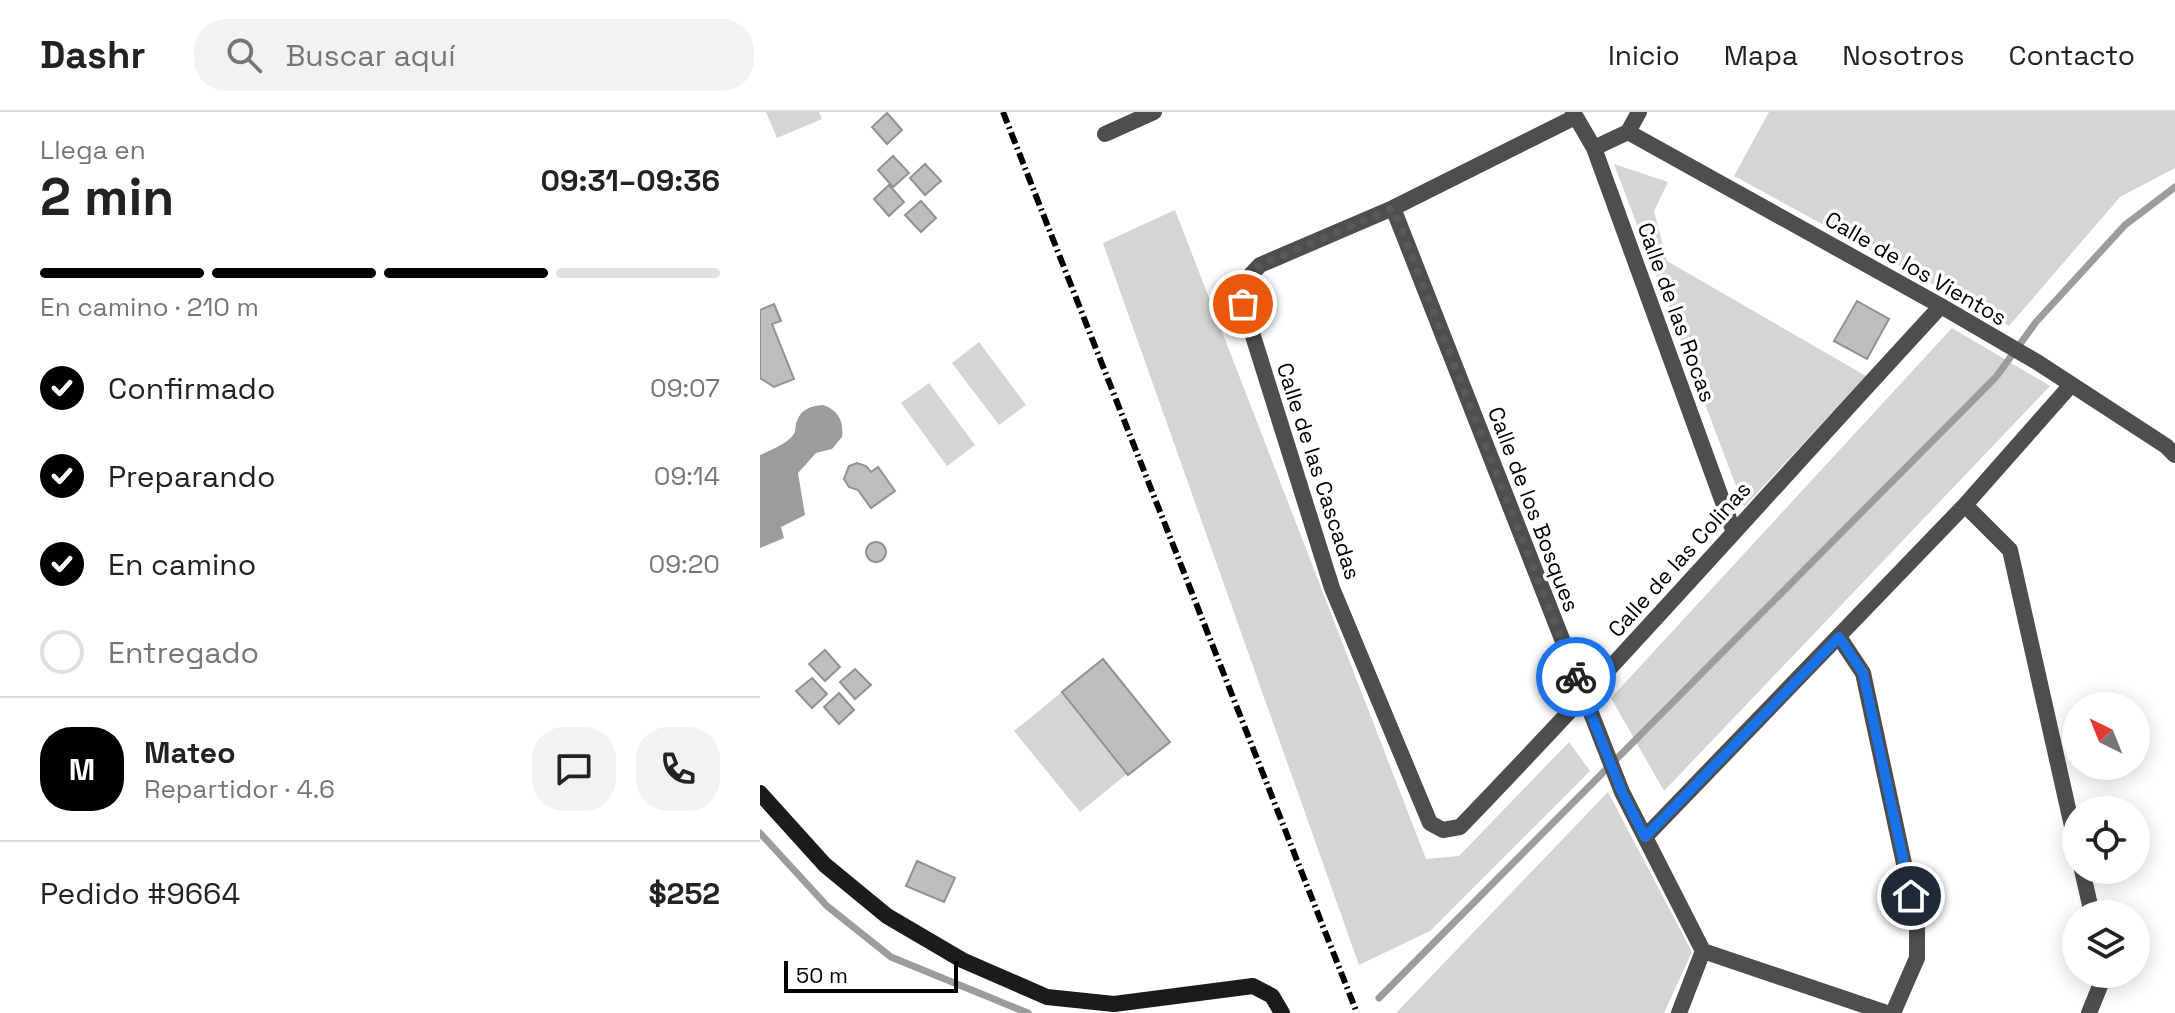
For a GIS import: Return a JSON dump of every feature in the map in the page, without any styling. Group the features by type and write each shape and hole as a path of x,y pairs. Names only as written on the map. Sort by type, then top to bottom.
{"street":[{"path":"1105,134 1151,112"},
{"path":"1594,148 1628,132 1639,112"},
{"name":"Calle de las Rocas","path":"1574,114 1594,148 1733,530"},
{"name":"Calle de las Cascadas","path":"1443,830 1430,823 1332,588 1243,304 1243,283 1260,265 1393,208 1574,114"},
{"name":"Calle de los Vientos","path":"1628,132 2037,362 2166,446 2175,455"},
{"name":"Calle de los Bosques","path":"1393,208 1622,792 1703,951"},
{"name":"Calle de las Colinas","path":"1443,830 1460,827 1584,698 1733,530 1941,306"},
{"path":"1645,837 1965,505 2071,385"},
{"path":"1965,505 2010,550 2065,796"},
{"path":"1839,637 1863,673 1917,924 1917,958 1893,1013"},
{"path":"760,793 825,865 887,916 962,960 1047,997 1114,1004 1253,986 1272,996 1282,1013"},
{"path":"1679,1013 1703,951 1887,1013"},
{"path":"2089,1013 2099,988"}],"shaded area":[{"path":"766,112 819,112 822,119 777,138"},
{"path":"1769,112 2175,112 2175,168 2120,197 2009,326 1734,176"},
{"path":"1614,164 1668,182 1654,211 1667,261 1866,376 1744,507"},
{"path":"1175,210 1426,859 1459,856 1569,742 1590,771 1430,931 1359,965 1103,243"},
{"path":"1952,328 2050,386 1664,791 1611,698"},
{"path":"979,342 1026,405 999,425 952,363"},
{"path":"929,383 975,445 947,466 901,403"},
{"path":"823,405 839,417 842,437 832,449 816,453 798,473 805,515 781,527 784,538 760,548 760,455 791,438 804,411"},
{"path":"1062,692 1128,773 1080,812 1014,731"},
{"path":"1608,792 1692,952 1664,1013 1396,1013"}],"building":[{"path":"887,113 902,130 887,144 872,127"},
{"path":"893,156 909,173 893,187 878,170"},
{"path":"925,164 941,181 925,195 910,178"},
{"path":"889,185 904,202 889,216 874,199"},
{"path":"921,201 936,218 921,232 905,215"},
{"path":"1857,301 1889,319 1867,359 1834,341"},
{"path":"774,304 781,321 772,324 794,379 774,387 760,378 760,310"},
{"path":"857,463 871,472 878,467 895,491 871,508 858,490 849,487 844,479 849,466"},
{"path":"876,542 883,545 886,552 883,559 876,562 869,559 866,552 869,545"},
{"path":"825,650 840,667 825,681 809,664"},
{"path":"1103,659 1170,742 1128,775 1062,692"},
{"path":"855,669 871,685 855,699 840,682"},
{"path":"812,678 827,694 812,708 796,691"},
{"path":"839,693 854,710 839,724 824,707"},
{"path":"917,861 955,878 944,902 906,886"}],"waterway":[{"path":"1379,998 1996,377 2036,322 2125,225 2175,187"},
{"path":"760,833 827,906 891,957 1028,1013"}],"railway":[{"path":"1003,112 1357,1013"}],"way so far":[{"path":"1243,304 1243,283 1260,265 1393,208 1576,677"}],"route":[{"path":"1576,677 1622,792 1645,837 1839,637 1863,673 1911,896"}]}
